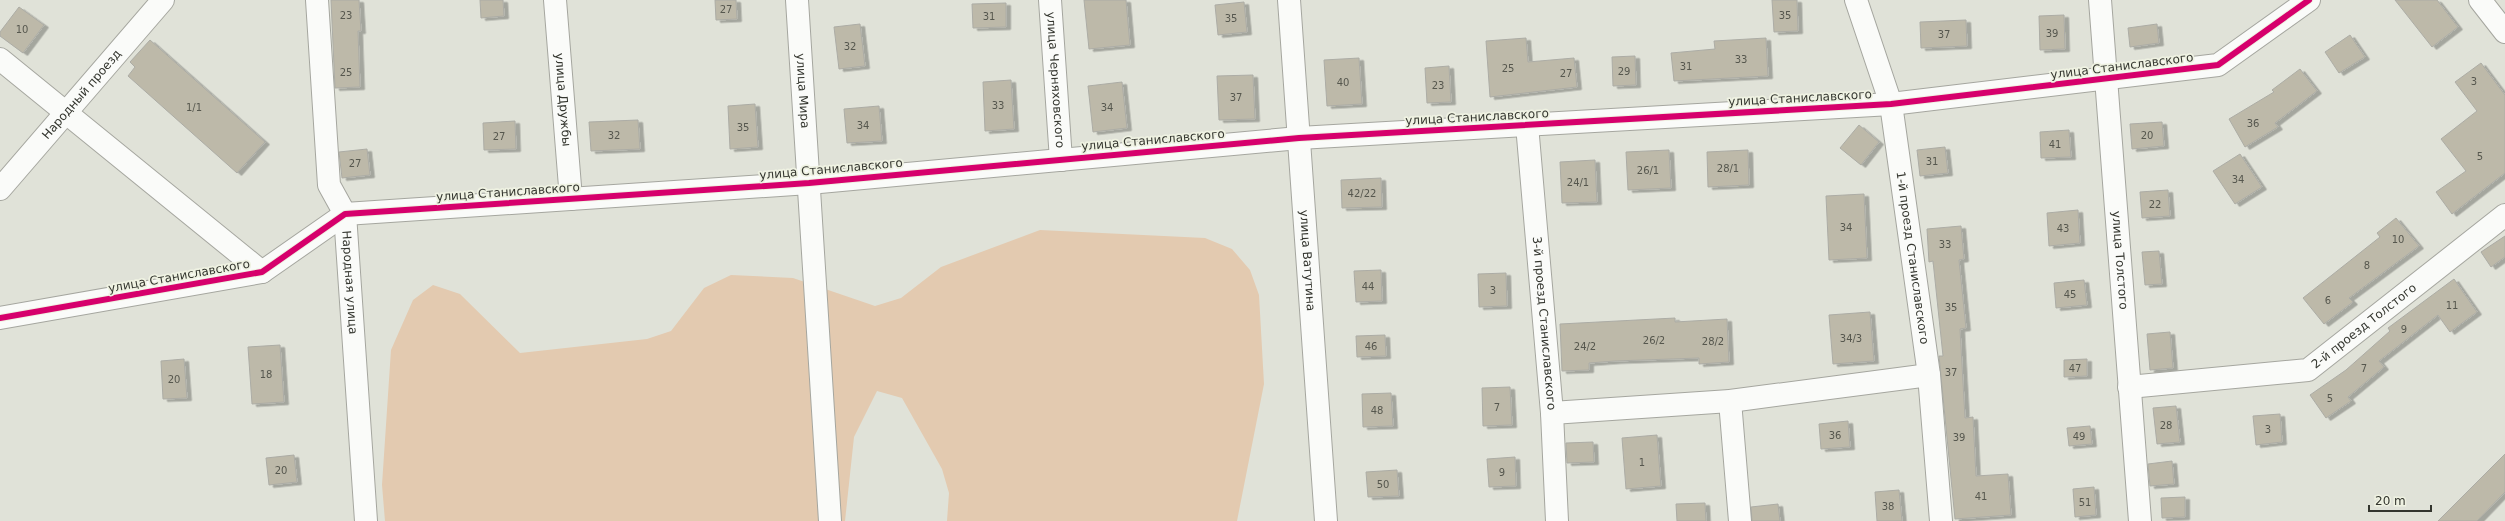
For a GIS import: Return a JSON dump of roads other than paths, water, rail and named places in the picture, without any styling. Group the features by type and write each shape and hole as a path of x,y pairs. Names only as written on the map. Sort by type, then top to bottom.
{"street":[{"name":"Народный проезд","path":"0,189 163,0"},
{"name":"Народная улица","path":"317,0 329,185 345,214 366,521"},
{"name":"улица Дружбы","path":"555,0 571,199"},
{"name":"улица Мира","path":"797,0 830,521"},
{"name":"улица Черняховского","path":"1050,0 1061,160"},
{"name":"улица Ватутина","path":"1289,0 1326,521"},
{"name":"1-й проезд Станиславского","path":"1856,0 1892,104 1928,375 1941,521"},
{"name":"улица Толстого","path":"2100,0 2140,521"},
{"name":"улица Станиславского","path":"0,318 262,272 345,214 809,183 1299,138 1892,104 2105,80 2218,65 2309,0"},
{"path":"2480,0 2505,32"},
{"path":"0,59 262,272"},
{"name":"3-й проезд Станиславского","path":"1527,125 1552,413 1557,521"},
{"name":"2-й проезд Толстого","path":"2129,387 2308,370 2505,215"},
{"path":"1552,413 1730,401 1928,375"},
{"path":"1730,401 1740,521"}]}
